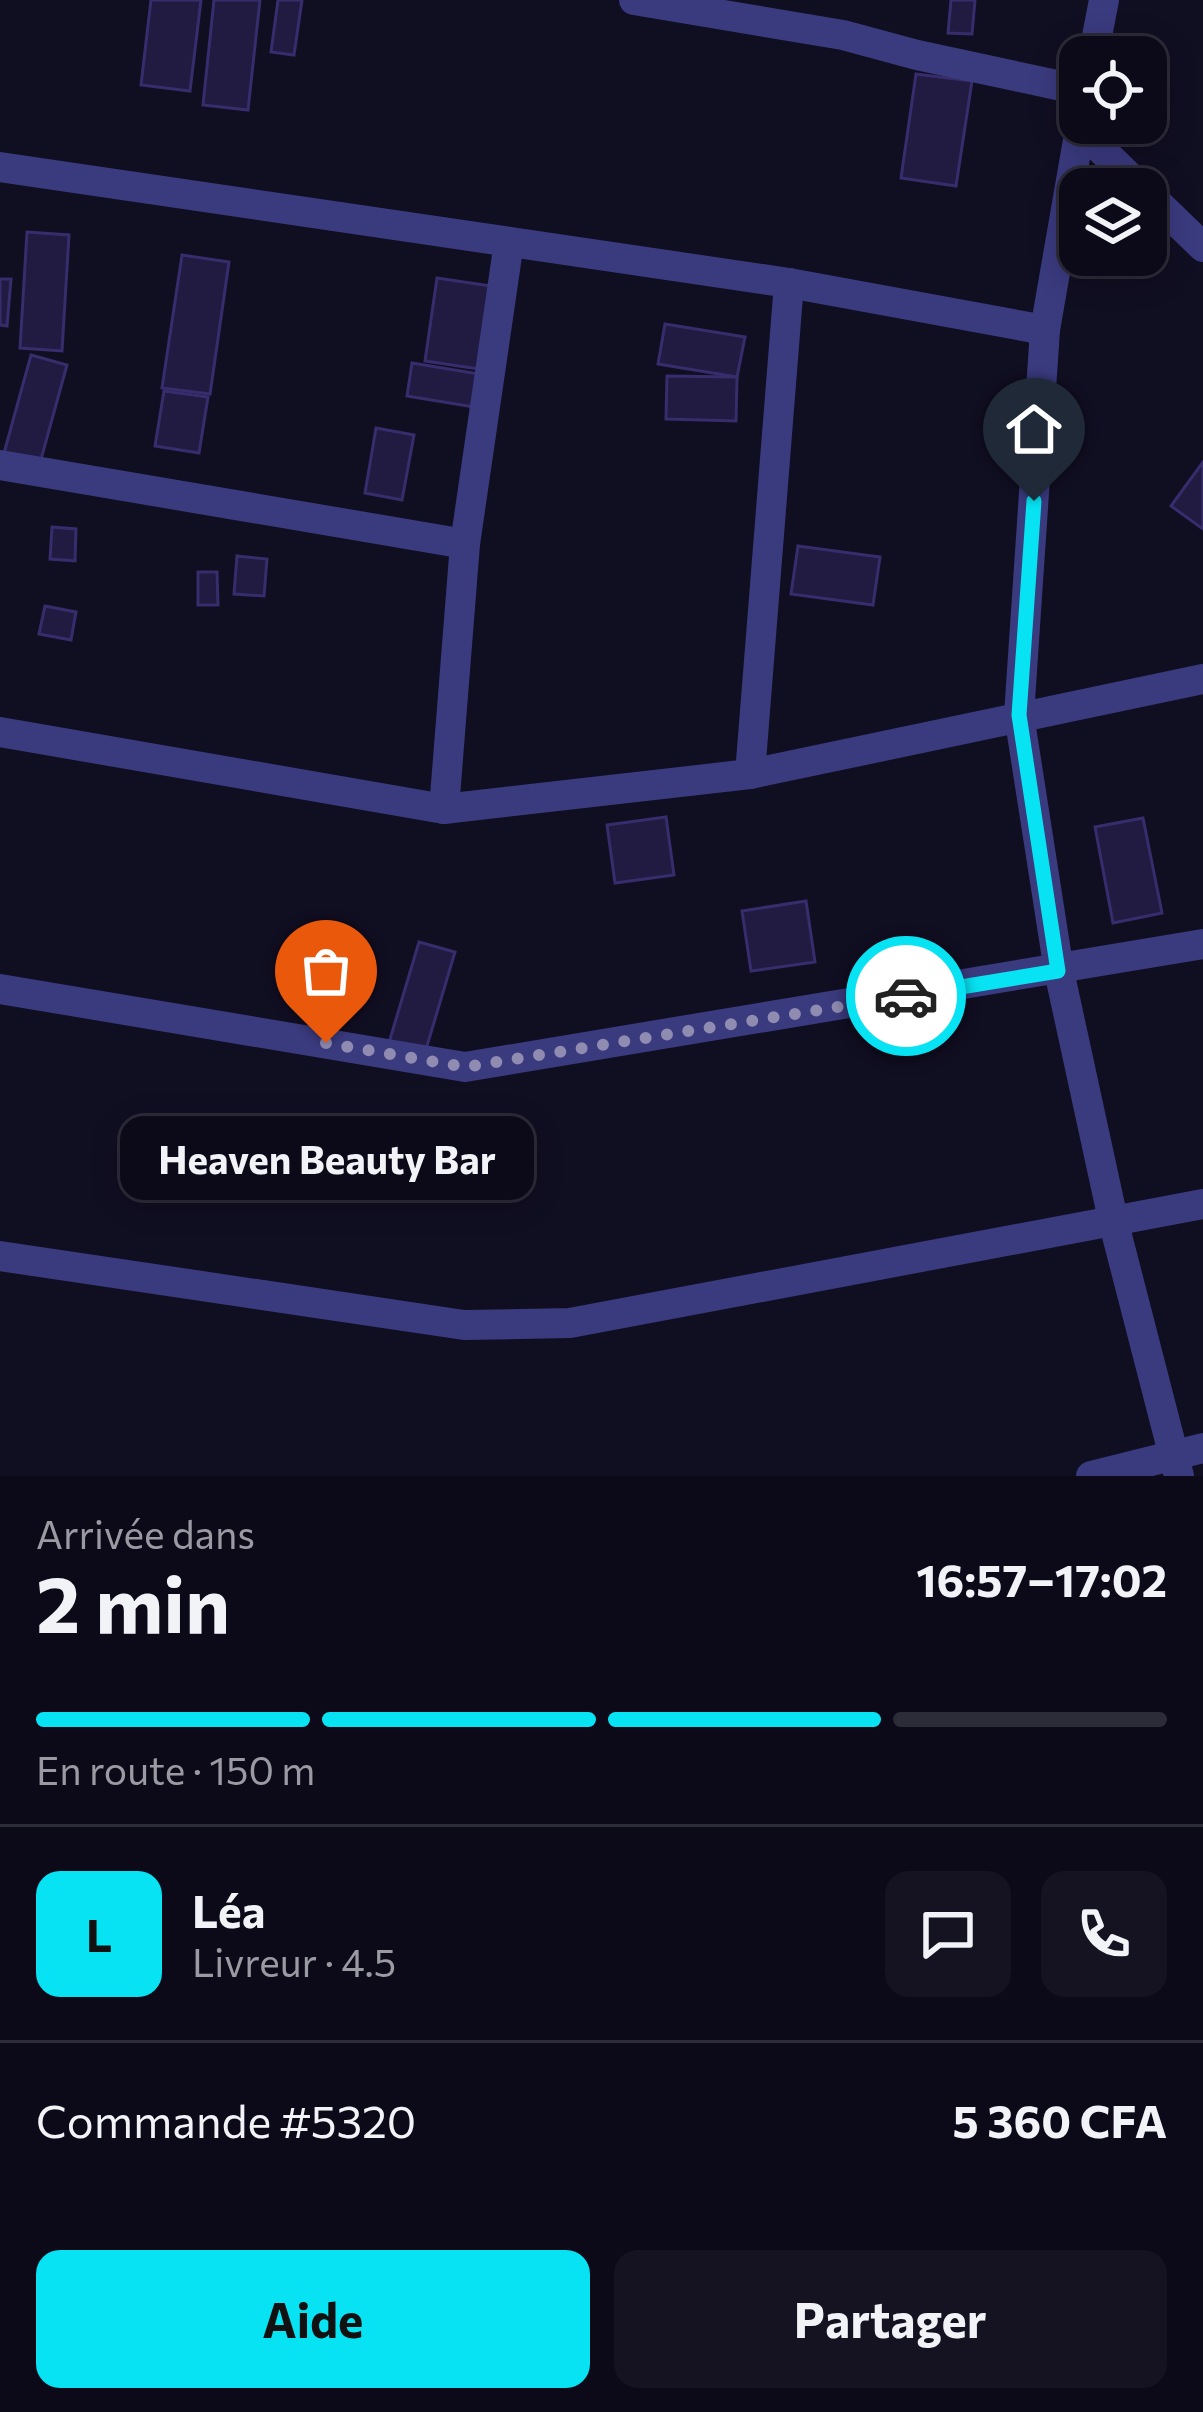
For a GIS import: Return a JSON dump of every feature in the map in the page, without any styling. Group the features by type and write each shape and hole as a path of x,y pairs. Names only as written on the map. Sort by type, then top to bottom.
{"street":[{"path":"634,0 843,34 1059,85"},
{"path":"1097,36 1104,0"},
{"path":"1077,144 1045,330 1019,715 1058,971 1114,1224 1186,1460 1091,1476"},
{"path":"1098,144 1121,168"},
{"path":"0,167 789,283 1045,330"},
{"path":"1167,213 1203,247"},
{"path":"444,809 465,544 509,242"},
{"path":"750,774 789,283"},
{"path":"0,465 465,544"},
{"path":"0,732 444,809 750,774 1203,679"},
{"path":"0,989 465,1067 1203,944"},
{"path":"0,1256 464,1325 570,1323 1203,1204"}],"building":[{"path":"151,0 201,0 190,91 141,85"},
{"path":"214,0 260,0 248,110 203,105"},
{"path":"278,0 302,0 294,55 271,52"},
{"path":"951,0 975,0 972,34 948,33"},
{"path":"916,74 972,81 956,186 901,178"},
{"path":"27,232 69,235 62,351 20,348"},
{"path":"182,255 229,262 210,394 162,388"},
{"path":"437,278 491,286 479,369 425,361"},
{"path":"0,279 11,279 7,326 0,325"},
{"path":"665,324 745,337 737,377 658,364"},
{"path":"31,355 67,365 40,463 4,453"},
{"path":"412,363 485,375 480,408 407,396"},
{"path":"667,376 737,377 736,421 666,419"},
{"path":"164,391 208,397 199,453 155,446"},
{"path":"376,428 414,435 402,500 365,493"},
{"path":"1203,462 1203,529 1171,506"},
{"path":"52,527 76,529 75,561 50,559"},
{"path":"798,546 880,557 873,605 791,594"},
{"path":"237,556 267,559 264,596 234,594"},
{"path":"198,572 217,572 218,605 198,605"},
{"path":"45,606 76,612 71,640 39,634"},
{"path":"666,817 674,875 615,883 607,825"},
{"path":"1143,818 1162,913 1113,923 1095,827"},
{"path":"806,901 815,962 751,971 742,911"},
{"path":"419,942 455,952 424,1056 388,1046"}],"way so far":[{"path":"326,1043 465,1067 906,996"}],"place":[{"name":"Heaven Beauty Bar","path":"326,1043"}],"route":[{"path":"906,996 1058,971 1019,715 1034,501"}]}
